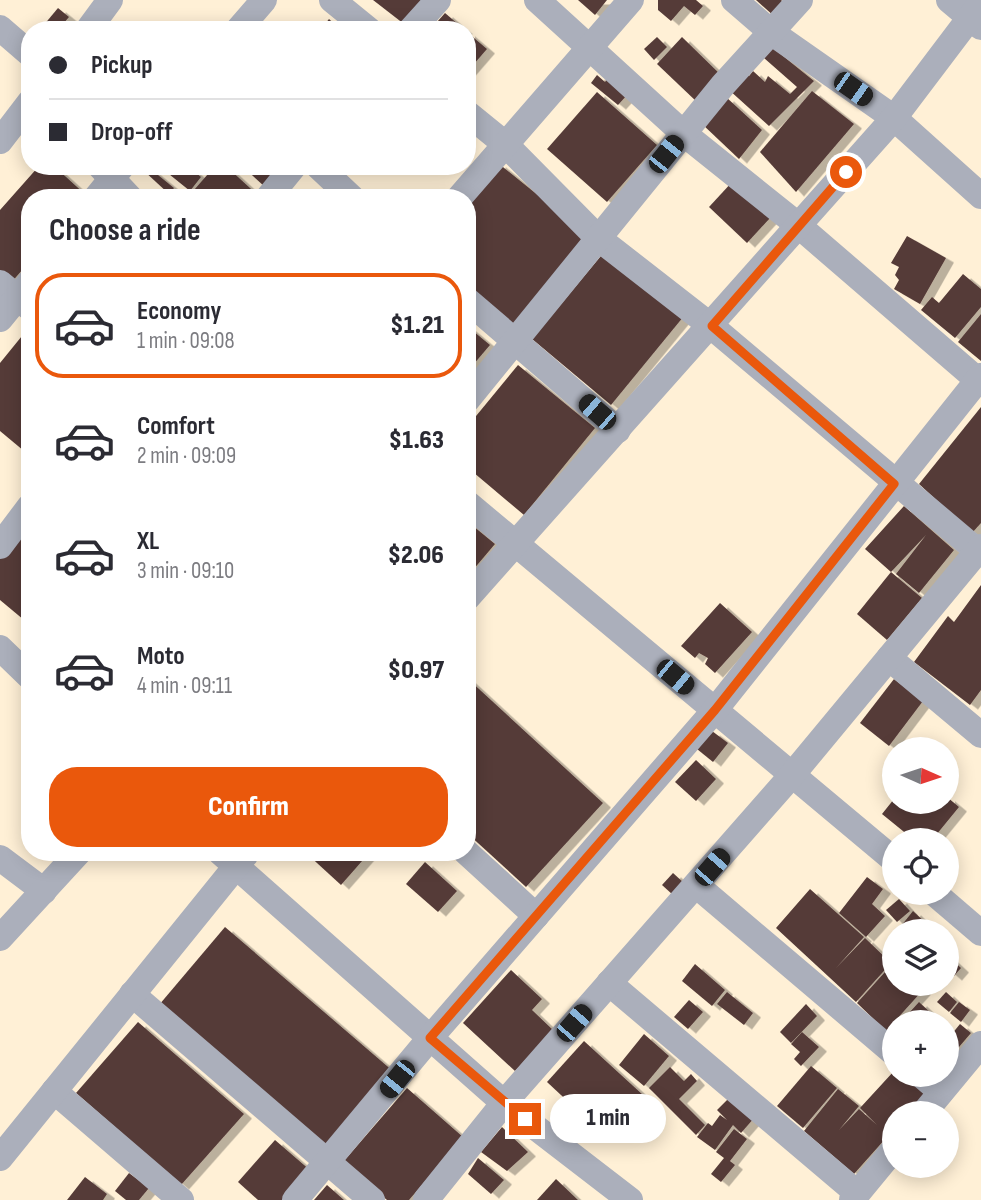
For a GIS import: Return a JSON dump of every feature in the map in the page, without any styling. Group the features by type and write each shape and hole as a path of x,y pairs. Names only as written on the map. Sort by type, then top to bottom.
{"street":[{"path":"95,21 110,0"},
{"path":"246,21 264,0"},
{"path":"332,0 358,21"},
{"path":"419,21 438,0"},
{"path":"295,1200 329,1163 430,1038 715,710 980,380 799,226 683,134 537,0"},
{"path":"467,189 631,0"},
{"path":"734,0 771,32 894,118 981,196"},
{"path":"476,389 683,134 800,0"},
{"path":"476,588 712,326 894,118 977,16 948,0"},
{"path":"0,28 21,46"},
{"path":"0,141 21,114"},
{"path":"426,1200 504,1103 792,775 980,551 894,484 712,326 598,238 505,145 476,121"},
{"path":"275,189 286,175"},
{"path":"328,175 342,189"},
{"path":"107,177 121,189"},
{"path":"0,319 19,293"},
{"path":"476,308 618,430"},
{"path":"476,510 882,850"},
{"path":"0,546 21,518"},
{"path":"0,648 21,668"},
{"path":"889,658 981,735"},
{"path":"0,858 44,891"},
{"path":"0,938 71,861"},
{"path":"0,1158 132,994 231,861"},
{"path":"238,861 504,1103 630,1200"},
{"path":"476,861 536,916"},
{"path":"696,885 882,1043"},
{"path":"950,905 979,927"},
{"path":"609,983 854,1197 882,1163"},
{"path":"132,994 372,1200"},
{"path":"934,1101 981,1044"},
{"path":"935,1087 941,1092"},
{"path":"54,1091 181,1200"}],"building":[{"path":"373,0 423,0 406,21 400,21"},
{"path":"578,0 607,0 595,15"},
{"path":"658,0 696,0 703,6 695,15 684,6 671,21 658,10"},
{"path":"756,0 781,0 786,4 775,17"},
{"path":"58,8 69,17 66,21 47,21"},
{"path":"445,13 454,21 438,21"},
{"path":"657,37 667,47 654,60 644,49"},
{"path":"682,37 723,77 698,103 657,64"},
{"path":"476,40 487,49 476,62"},
{"path":"773,48 814,81 769,126 728,89 743,71 749,76 753,71 765,82 768,76 790,94 797,87 764,58"},
{"path":"612,73 628,94 618,105 591,83 597,75 605,82"},
{"path":"812,91 854,124 796,192 760,152"},
{"path":"597,92 657,145 607,202 547,149"},
{"path":"726,97 762,130 739,159 701,123"},
{"path":"498,163 586,234 512,327 476,298 476,191"},
{"path":"31,175 64,175 79,189 21,189 21,271 10,284 0,275 0,210"},
{"path":"148,175 158,175 174,188 164,189"},
{"path":"170,175 201,177 192,189 188,189"},
{"path":"207,175 236,175 251,189 195,189"},
{"path":"252,175 275,175 265,187"},
{"path":"733,181 771,217 747,243 709,207"},
{"path":"907,236 946,258 920,304 894,289 899,280 895,275 899,267 891,263"},
{"path":"605,251 684,316 611,405 532,339"},
{"path":"963,274 981,289 981,307 955,338 921,310 932,297 939,303"},
{"path":"981,314 981,361 958,342"},
{"path":"476,333 490,345 476,361"},
{"path":"21,337 21,448 0,431 0,363"},
{"path":"518,365 595,428 524,515 476,475 476,416"},
{"path":"981,407 981,523 972,533 919,484"},
{"path":"904,506 954,550 919,593 896,574 926,535 891,572 865,549"},
{"path":"476,528 495,544 476,566"},
{"path":"21,532 21,618 0,600 0,558"},
{"path":"891,572 922,598 887,640 857,614"},
{"path":"981,585 981,690 970,705 914,662 948,616 954,622"},
{"path":"720,603 752,632 715,673 705,664 708,658 699,653 695,658 681,646"},
{"path":"894,679 923,701 896,737 882,737 882,740 860,723"},
{"path":"476,686 603,803 526,887 476,841"},
{"path":"712,731 728,743 713,762 697,749"},
{"path":"696,760 716,779 696,801 675,782"},
{"path":"882,814 953,814 942,828 899,828"},
{"path":"315,861 362,861 341,885"},
{"path":"425,862 457,891 438,912 406,884"},
{"path":"673,873 684,883 673,895 662,885"},
{"path":"867,877 882,888 872,904 885,916 866,937 839,913"},
{"path":"810,889 864,937 836,968 865,938 882,954 882,973 856,1002 776,928"},
{"path":"892,905 904,905 910,911 901,919 894,919 886,910"},
{"path":"913,911 922,919 907,919"},
{"path":"225,927 394,1072 329,1150 159,1005"},
{"path":"695,964 725,990 712,1006 682,981"},
{"path":"511,970 542,999 532,1010 553,1030 515,1071 463,1023"},
{"path":"882,975 882,996 918,996 905,1010 882,1010 882,1027 857,1003"},
{"path":"727,992 753,1013 744,1025 717,1004"},
{"path":"942,996 950,996 957,1002 951,1010 947,1010 937,1002"},
{"path":"689,1000 703,1012 688,1029 674,1017"},
{"path":"919,1002 928,1010 912,1010"},
{"path":"959,1002 970,1010 961,1022 959,1010 952,1010"},
{"path":"806,1004 817,1016 791,1043 780,1032"},
{"path":"138,1022 244,1114 181,1185 76,1093"},
{"path":"959,1025 971,1033 959,1047"},
{"path":"802,1032 819,1047 801,1066 794,1059 800,1052 791,1044"},
{"path":"644,1034 669,1056 644,1086 619,1065"},
{"path":"584,1041 643,1095 605,1136 547,1082"},
{"path":"811,1066 837,1088 803,1128 777,1106"},
{"path":"670,1067 684,1081 691,1074 697,1081 679,1099 705,1125 696,1135 649,1088"},
{"path":"882,1084 882,1087 918,1087 926,1095 920,1101 882,1101 882,1142 854,1174 804,1131 838,1089 859,1106 839,1130 859,1109 877,1125 860,1108"},
{"path":"407,1088 463,1137 409,1200 387,1200 343,1162"},
{"path":"732,1095 755,1117 741,1133 733,1125 715,1150 697,1137 708,1123 712,1126 720,1115 727,1120 717,1110"},
{"path":"502,1127 528,1152 507,1171 481,1152"},
{"path":"734,1129 747,1139 730,1161 735,1165 721,1182 711,1174 724,1158 716,1152"},
{"path":"275,1140 311,1171 285,1200 258,1200 238,1182"},
{"path":"478,1158 504,1180 491,1194 468,1174"},
{"path":"129,1173 149,1188 139,1200 126,1200 115,1191"},
{"path":"85,1177 107,1194 103,1200 67,1200"},
{"path":"556,1179 578,1200 537,1200"},
{"path":"327,1185 344,1200 314,1200"}],"route":[{"path":"525,1119 430,1038 715,710 894,484 712,326 846,172"}]}
